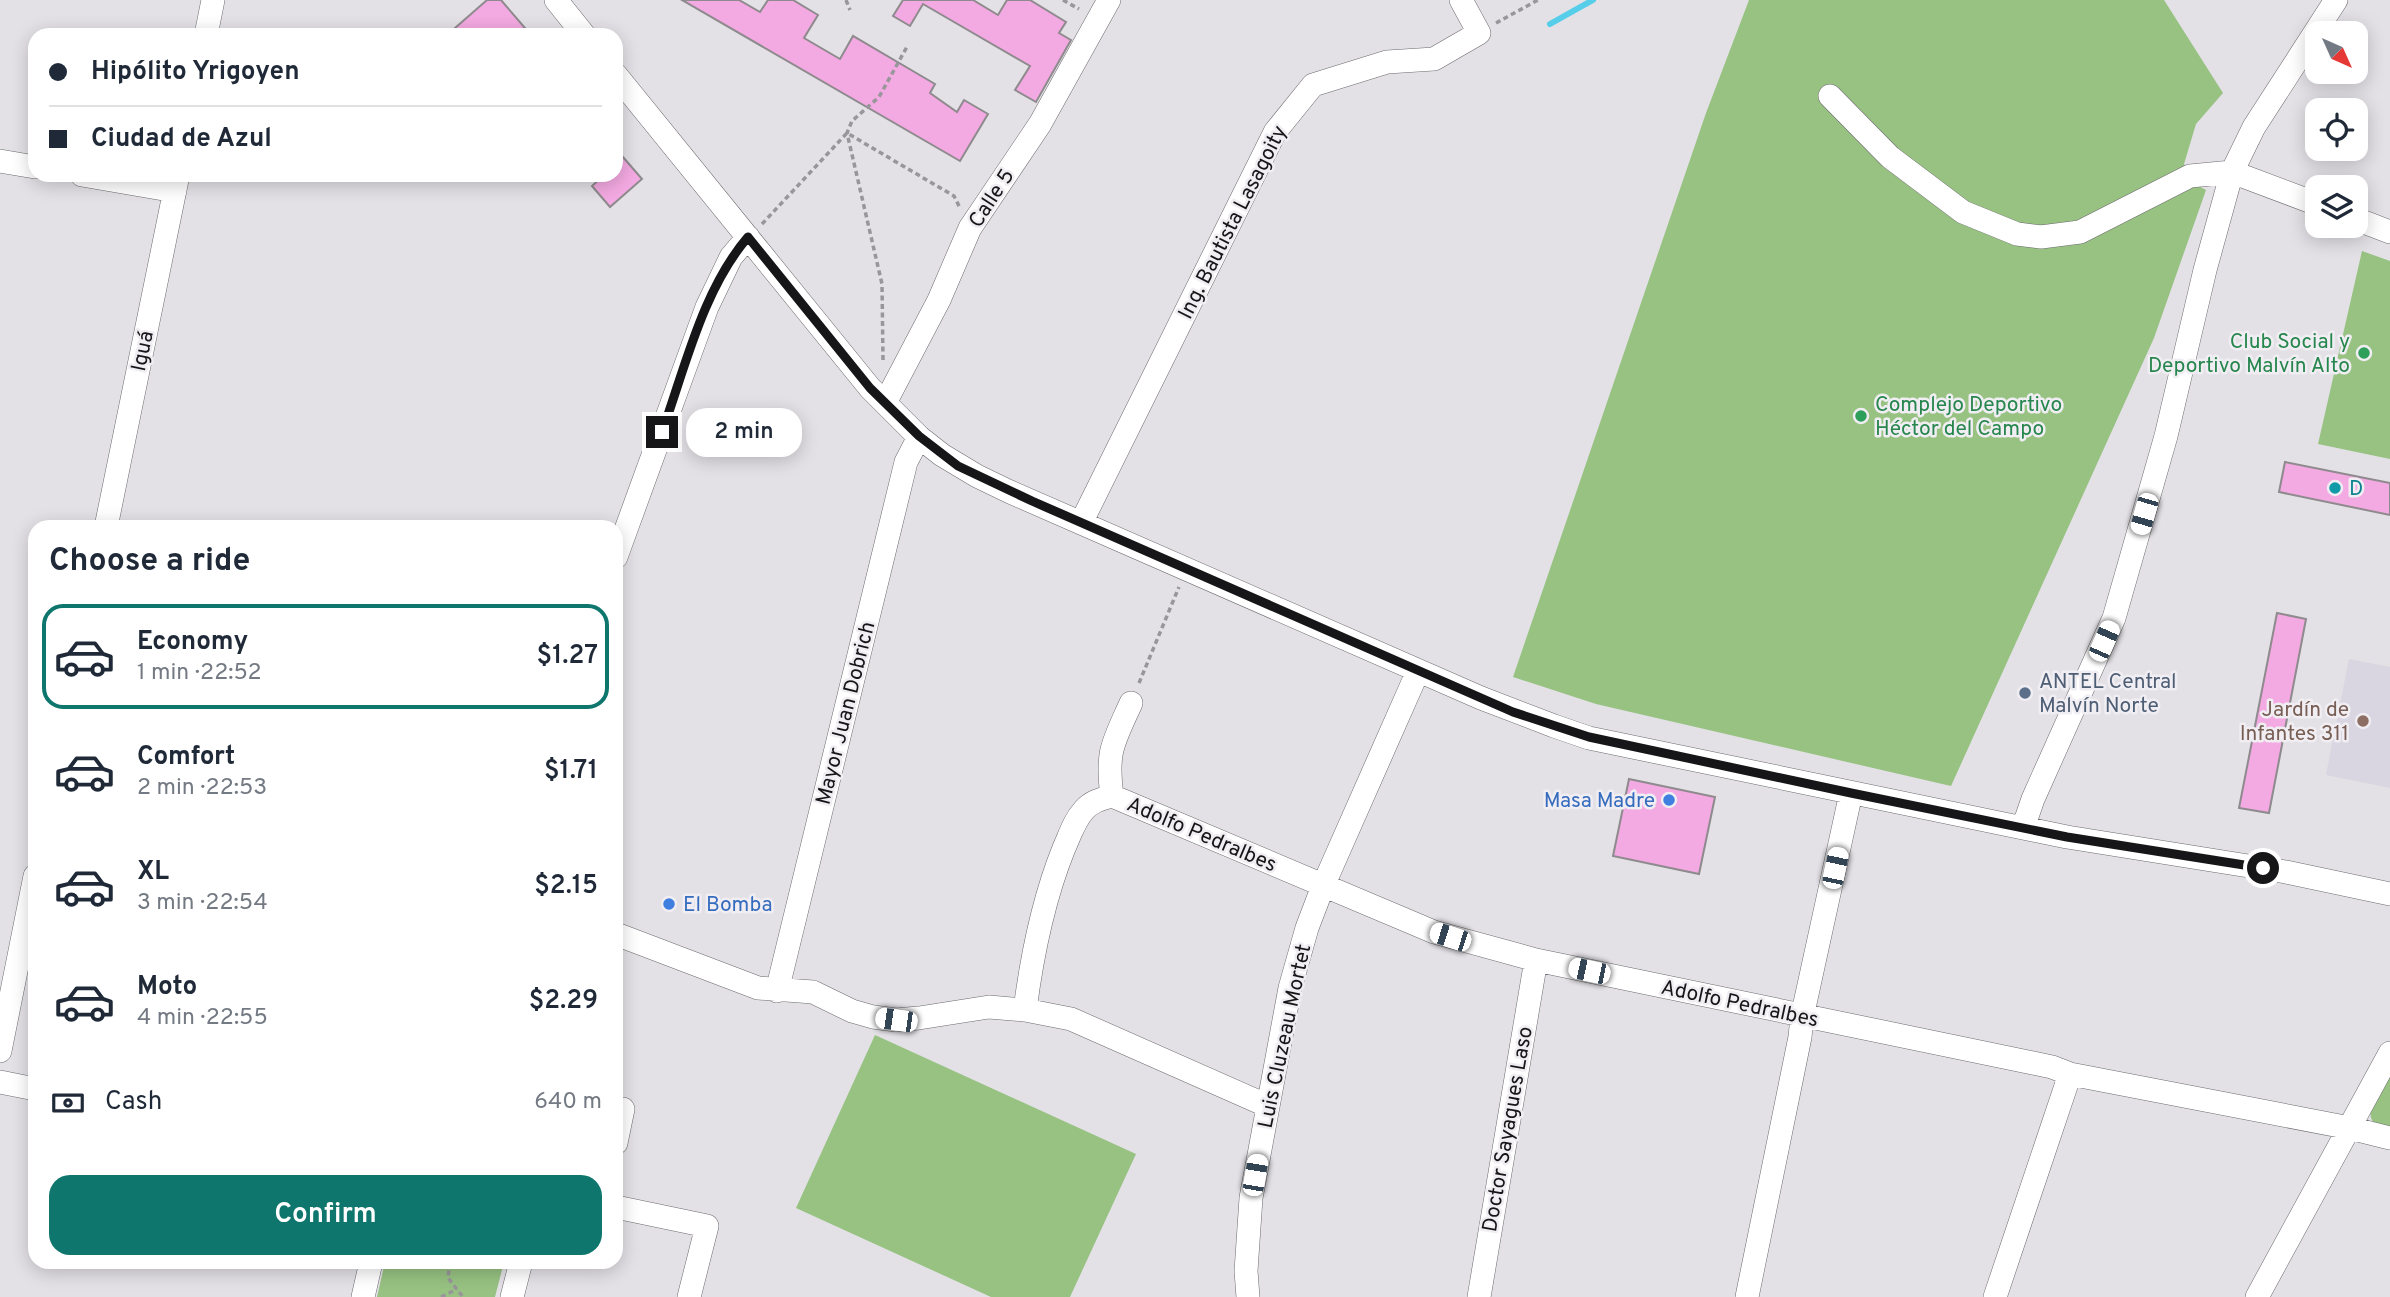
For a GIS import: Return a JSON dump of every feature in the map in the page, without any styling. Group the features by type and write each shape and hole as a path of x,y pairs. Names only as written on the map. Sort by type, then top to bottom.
{"street":[{"path":"207,28 213,0"},
{"path":"556,0 578,28"},
{"name":"Calle 5","path":"890,393 939,300 970,228 1040,124 1109,0"},
{"path":"1461,0 1479,33"},
{"path":"2024,828 2033,799 2114,618 2166,436 2205,270 2232,172 2253,127 2336,0"},
{"name":"Ing. Bautista Lasagoity","path":"1081,523 1275,132 1313,85 1387,62 1434,59 1479,33"},
{"path":"623,84 870,388 890,393 919,436 942,455 977,476 1513,712 1589,737 2024,828 2275,870 2390,894"},
{"path":"1830,96 1890,157 1962,212 2017,234 2040,237 2080,232 2190,176 2232,172 2305,199"},
{"path":"0,161 28,166"},
{"name":"Iguá","path":"107,520 176,183"},
{"path":"2368,224 2390,232"},
{"path":"623,538 707,307 731,257 748,237"},
{"name":"Mayor Juan Dobrich","path":"777,991 906,462 919,436"},
{"name":"Luis Cluzeau Mortet","path":"1248,1297 1247,1258 1251,1198 1290,988 1307,928 1323,886 1418,671"},
{"path":"1026,1010 1035,942 1057,866 1078,818 1098,800 1112,796 1108,765 1112,743 1131,703"},
{"path":"1747,1297 1802,1017 1851,793"},
{"name":"Adolfo Pedralbes","path":"1112,796 1434,932 1536,960 2052,1067 2070,1074 2350,1128 2390,1139"},
{"path":"0,1051 28,911"},
{"path":"623,937 758,988 813,992 852,1011 896,1020 989,1007 1026,1010 1071,1019 1268,1106"},
{"name":"Doctor Sayagues Laso","path":"1479,1297 1536,960"},
{"path":"2258,1297 2390,1053"},
{"path":"1995,1297 2070,1074"},
{"path":"0,1082 28,1088"},
{"path":"623,1208 707,1226 690,1297"},
{"path":"363,1297 369,1269"},
{"path":"512,1297 519,1269"}],"path":[{"path":"846,0 850,10"},
{"path":"1479,33 1538,0"},
{"path":"748,237 847,133 852,121 879,97 908,45"},
{"path":"847,133 954,196 970,228"},
{"path":"847,133 882,284 883,360 890,393"},
{"path":"1131,703 1186,569"},
{"path":"449,1269 448,1278 463,1297"},
{"path":"441,1297 457,1289"}],"shaded area":[{"name":"Jardín de Infantes 311","path":"2349,659 2390,667 2390,788 2326,775"}],"green space":[{"name":"Complejo Deportivo Héctor del Campo","path":"1749,0 2164,0 2223,93 2196,124 2184,164 2195,184 2206,190 2154,338 1951,786 1596,704 1513,677 1706,113"},
{"name":"Club Social y Deportivo Malvín Alto","path":"2362,251 2390,261 2390,459 2318,444"},
{"path":"875,1035 1136,1154 1070,1297 991,1297 796,1208"},
{"path":"2390,1071 2390,1130 2372,1121 2370,1114 2375,1097"},
{"path":"383,1269 502,1269 495,1297 377,1297"}],"building":[{"path":"487,0 501,0 525,28 455,28"},
{"path":"682,0 739,0 760,12 768,0 793,0 818,15 804,38 840,59 853,36 935,84 930,93 957,112 964,100 988,114 960,161"},
{"path":"903,0 973,0 998,15 1007,0 1030,0 1066,22 1059,33 1071,40 1036,102 1015,90 1030,66 923,4 910,26 893,16"},
{"path":"623,157 642,179 610,207 592,186 596,182 623,182"},
{"name":"D","path":"2285,462 2390,483 2390,515 2279,492"},
{"path":"2277,613 2306,619 2269,813 2239,808"},
{"path":"1629,779 1715,797 1699,874 1613,856"}],"waterway":[{"path":"1550,24 1593,0"}],"place":[{"name":"Club Social y Deportivo Malvín Alto","path":"2364,353"},
{"name":"Complejo Deportivo Héctor del Campo","path":"1861,416"},
{"name":"D","path":"2335,488"},
{"name":"ANTEL Central Malvín Norte","path":"2025,693"},
{"name":"Jardín de Infantes 311","path":"2363,721"},
{"name":"Masa Madre","path":"1669,800"},
{"name":"El Bomba","path":"669,904"}],"route":[{"path":"662,432 707,307 731,257 748,237 870,388 919,436 958,466 1513,712 1589,737 1851,793 2067,837 2263,868"}]}
